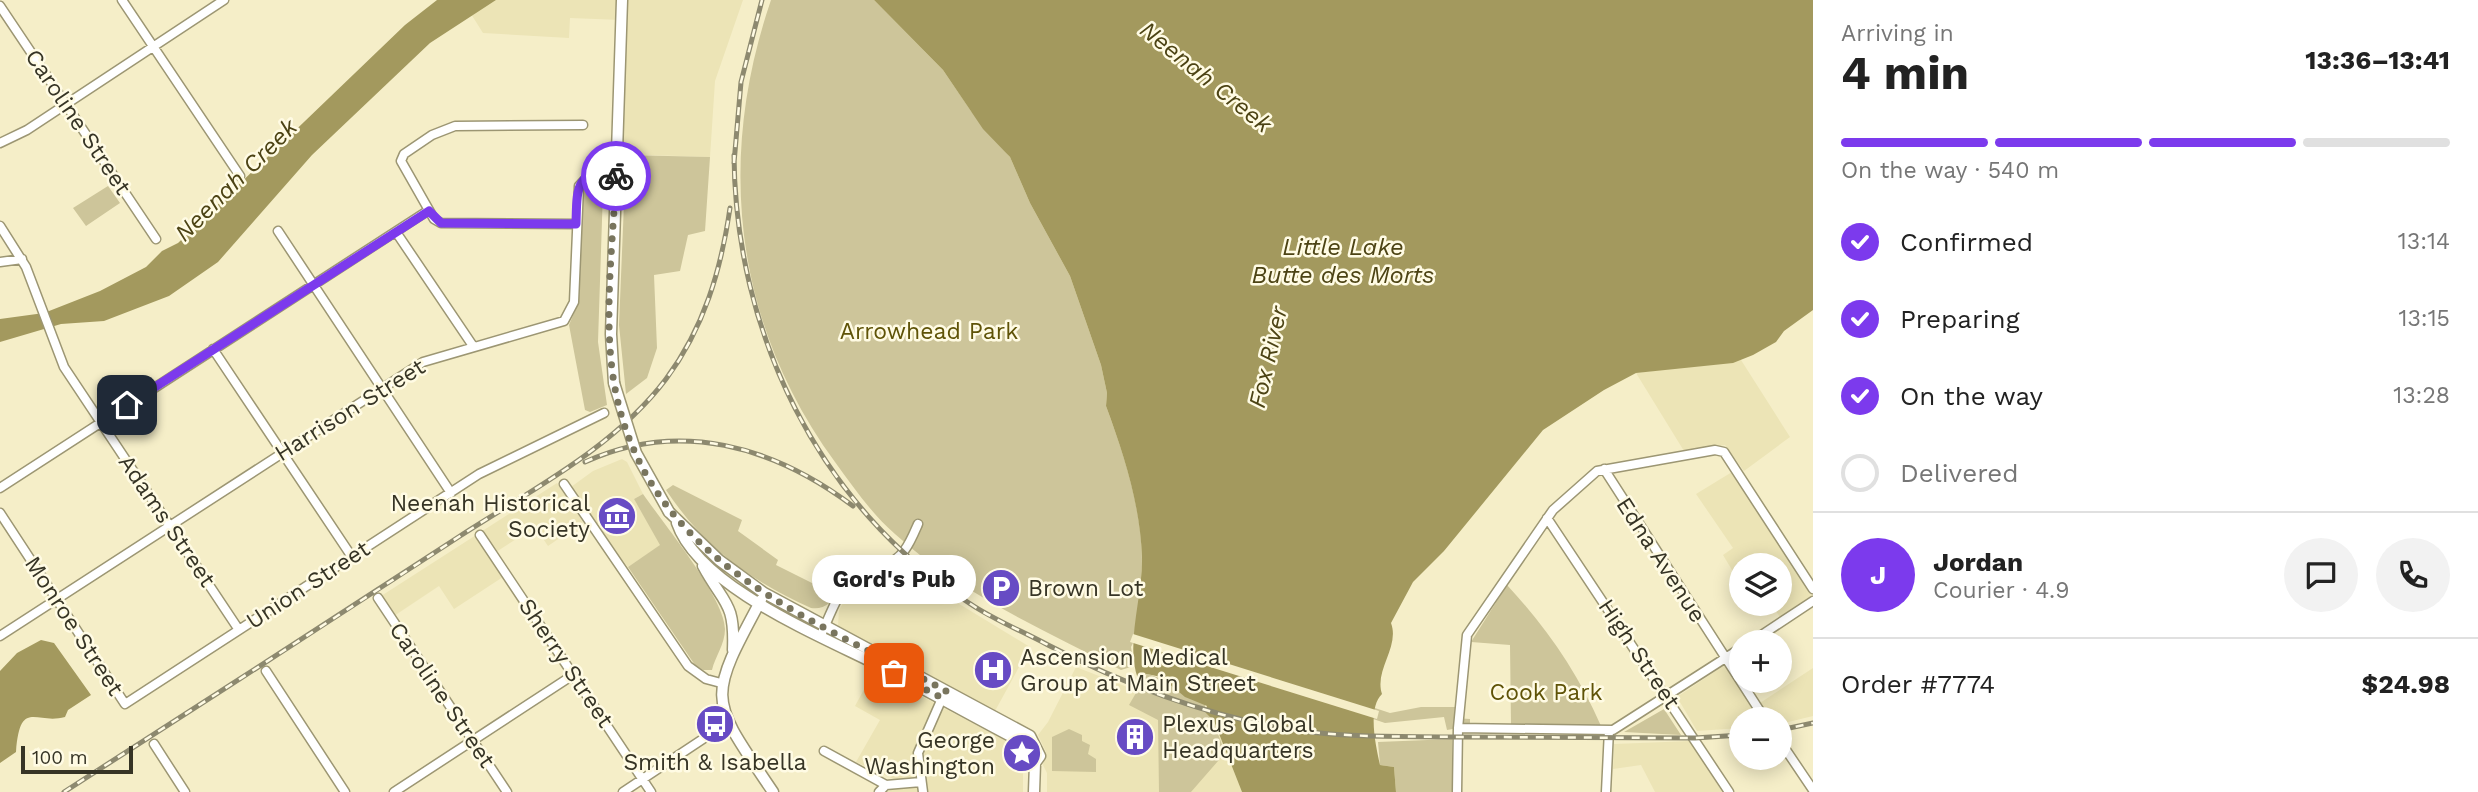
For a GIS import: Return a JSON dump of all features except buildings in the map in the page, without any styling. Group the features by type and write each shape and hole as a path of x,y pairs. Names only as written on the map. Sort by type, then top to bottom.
{"main road":[{"path":"622,0 611,334 614,383 635,453 669,512 677,523 762,598"},
{"path":"677,523 681,534 699,556 729,584 762,598 1030,736 1039,751 1035,763 1034,792"},
{"path":"699,556 731,609 734,623 732,654"},
{"path":"762,598 732,654 721,683 721,702 727,723 773,792"}],"street":[{"path":"122,0 240,176"},
{"path":"0,144 66,105 224,0"},
{"name":"Caroline Street","path":"0,6 156,239"},
{"path":"576,224 441,223 429,211 401,163 404,154 432,135 455,126 583,125"},
{"name":"Harrison Street","path":"0,636 423,362 559,323 568,317 574,302 577,192 581,181 592,172 616,169"},
{"path":"0,488 429,211"},
{"name":"Adams Street","path":"0,226 22,259 64,367 239,630"},
{"path":"278,231 451,494"},
{"path":"396,232 473,346"},
{"path":"0,262 22,259"},
{"path":"213,349 352,557"},
{"name":"Union Street","path":"125,704 495,464 604,413"},
{"path":"1457,792 1458,728 1467,635 1547,518 1591,474 1604,469 1715,450 1724,452 1813,589"},
{"name":"Edna Avenue","path":"1604,469 1757,707"},
{"path":"564,484 688,666 706,679 721,683"},
{"name":"Monroe Street","path":"0,513 125,704"},
{"name":"High Street","path":"1547,518 1729,792"},
{"path":"823,630 850,580 865,568 897,558 907,547 918,524"},
{"name":"Sherry Street","path":"480,535 651,792"},
{"path":"1803,573 1813,567"},
{"name":"Caroline Street","path":"378,598 507,792"},
{"path":"1769,630 1813,601"},
{"path":"1458,728 1609,730 1729,656"},
{"path":"266,671 345,792"},
{"path":"394,792 573,675"},
{"path":"923,792 919,752 944,694"},
{"path":"623,792 727,723"},
{"path":"1606,792 1609,730"},
{"path":"153,744 185,792"},
{"path":"824,751 886,785 921,782"},
{"path":"1792,759 1813,790"},
{"path":"879,792 886,785"}],"shaded area":[{"path":"496,0 743,0 715,81 710,157 617,154 621,20 570,18 569,38 483,33 471,14"},
{"path":"1741,360 1790,437 1744,471 1725,445 1684,451 1636,373"},
{"name":"Neenah Historical Society","path":"622,459 627,462 643,494 634,499 661,545 628,567 601,534 571,487 593,471"},
{"path":"1732,472 1784,553 1729,553 1729,565 1723,555 1733,548 1696,494"},
{"path":"557,483 583,522 548,546 535,527 493,554 506,575 454,609 439,586 391,618 378,598"},
{"path":"907,559 951,599 1030,647 995,711 838,626 839,610 857,579 875,569 900,568"},
{"path":"1792,565 1812,596 1792,609"},
{"path":"1723,666 1729,670 1729,693 1745,693 1754,707 1729,707 1729,729 1697,731 1677,697"},
{"path":"1076,667 1214,721 1242,792 1047,792 1047,773 1043,765 1046,752 1038,735 1048,722"},
{"path":"1813,668 1813,716 1792,721 1792,707 1763,707 1760,703 1775,693 1792,693 1792,682"},
{"path":"874,671 1023,750 1028,757 1027,769 1023,773 1023,792 886,792 896,788 896,780 856,762 880,720 855,706"},
{"path":"1691,741 1722,792 1655,792 1641,765 1613,769 1614,744"}],"green space":[{"name":"Arrowhead Park","path":"771,0 874,0 943,70 971,111 1010,157 1030,203 1070,276 1101,365 1107,393 1106,406 1135,500 1141,539 1137,629 1390,713 1421,707 1455,707 1454,718 1470,719 1470,726 1447,730 1444,717 1385,723 1135,639 1131,647 1134,666 1121,670 975,593 921,555 878,518 835,462 801,409 775,354 756,297 744,239 740,180 744,120 754,60"},
{"path":"626,155 710,157 705,231 688,235 680,271 654,275 657,348 647,378 626,394 619,325"},
{"path":"599,179 603,190 598,342 607,405 590,412 585,410 569,325 579,301 583,192 591,182"},
{"path":"108,186 120,203 86,226 73,208"},
{"path":"673,485 742,520 738,531 778,560 776,565 824,589 827,585 837,590 834,598 824,606 811,608 748,573 696,529 666,490"},
{"path":"643,494 704,580 722,615 725,635 712,670 703,670 695,665 628,567 660,545 634,499"},
{"name":"Cook Park","path":"1507,585 1560,651 1601,726 1511,725 1510,645 1471,642"},
{"path":"1147,674 1205,703 1205,712 1211,715 1225,753 1191,792 1159,792 1158,720 1129,705"},
{"path":"1664,709 1681,735 1624,732"},
{"path":"1069,729 1082,735 1082,741 1090,745 1088,754 1096,759 1096,772 1052,771 1052,737"},
{"path":"1452,739 1452,792 1396,792 1394,767 1380,765 1378,742"}],"water":[{"path":"437,0 496,0 430,43 312,155 218,262 169,296 104,321 61,324 0,342 0,319 44,313 100,291 146,267 162,251 178,243 405,25"},
{"name":"Little Lake Butte des Morts","path":"874,0 1813,0 1813,310 1784,331 1776,342 1753,355 1733,363 1636,373 1604,390 1543,430 1444,551 1413,582 1391,623 1392,641 1381,676 1382,694 1375,708 1374,728 1380,765 1394,767 1396,792 1242,792 1214,721 1205,712 1207,706 1185,697 1161,677 1147,674 1138,679 1133,651 1142,572 1138,518 1125,461 1106,406 1107,393 1101,365 1070,276 1030,203 1010,157 983,129 943,70"},
{"path":"41,640 54,643 91,695 68,710 65,717 26,719 21,725 16,752 0,763 0,671 17,653"}],"pier":[{"path":"1133,634 1379,711 1377,719 1130,642"}],"railway":[{"path":"734,163 741,82 762,0"},
{"path":"734,155 738,221 750,286 769,349 795,409 829,465 869,517 916,563 988,615 1108,674 1169,698 1231,717 1296,730 1396,736 1695,738 1729,736"},
{"path":"64,792 543,484 597,447 622,426 666,379 701,319 722,254 730,208"},
{"path":"585,462 620,449 655,442 690,441 724,445 758,454 791,468 853,506"},
{"path":"1792,727 1813,723"}],"way so far":[{"path":"616,176 611,359 623,419 647,477 677,523 688,529 742,579 946,691 942,698 894,673"}],"place":[{"name":"Neenah Historical Society","path":"617,516"},
{"name":"Brown Lot","path":"1001,588"},
{"name":"Ascension Medical Group at Main Street","path":"993,670"},
{"name":"Gord's Pub","path":"894,673"},
{"name":"Smith & Isabella","path":"715,724"},
{"name":"Plexus Global Headquarters","path":"1135,737"},
{"name":"George Washington","path":"1022,753"}],"route":[{"path":"127,405 429,211 434,219 441,223 576,224 577,192 581,181 588,174 600,170 616,169 616,176"}],"water label":[{"name":"Neenah Creek","path":"1206,77"},
{"name":"Neenah Creek","path":"236,180"},
{"name":"Fox River","path":"1268,357"}]}
